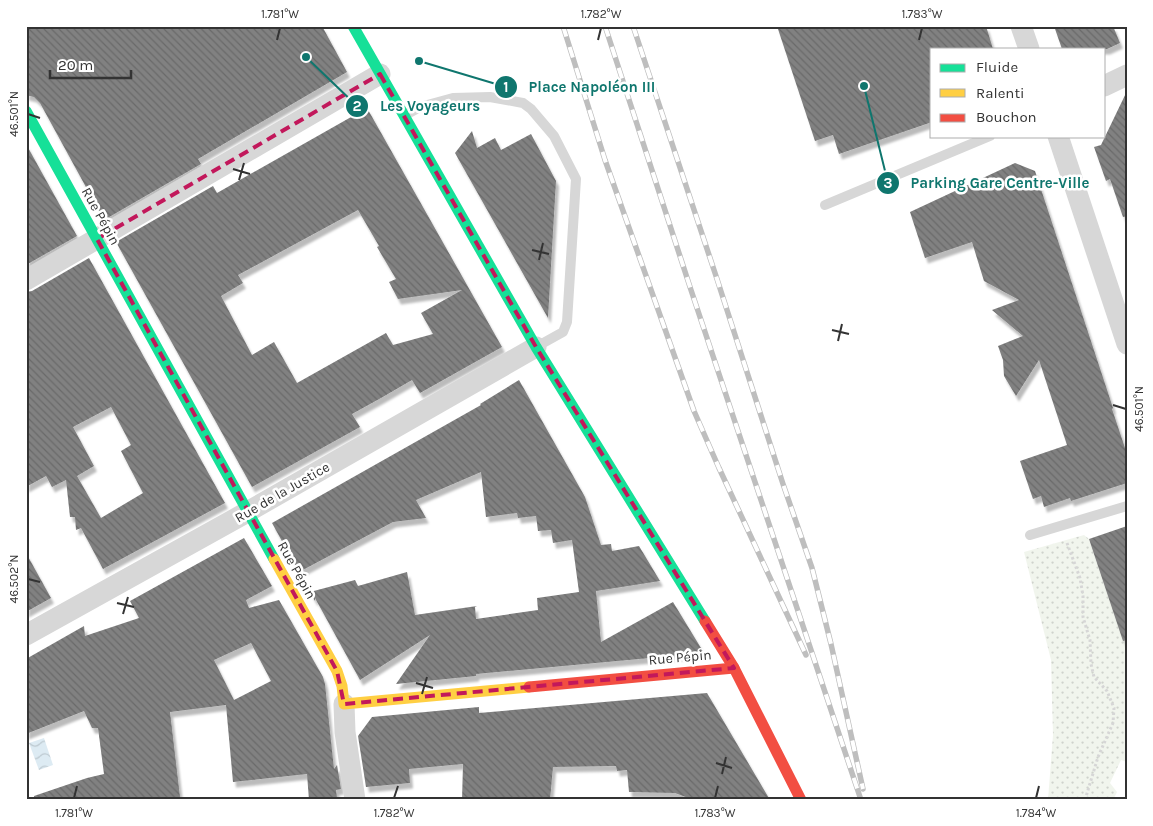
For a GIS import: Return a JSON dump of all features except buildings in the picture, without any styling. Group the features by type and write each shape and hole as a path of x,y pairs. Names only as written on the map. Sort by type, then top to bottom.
{"street":[{"path":"353,26 536,347 734,668 801,800"},
{"path":"1021,26 1028,48"},
{"path":"26,280 380,74"},
{"path":"1106,85 1127,75"},
{"name":"Rue Pépin","path":"26,111 337,670 342,686 344,704 734,668"},
{"path":"1059,138 1127,344"},
{"name":"Rue de la Justice","path":"26,635 248,512 536,347"},
{"path":"344,704 355,800"}],"lane":[{"path":"404,116 420,108 453,98 490,98 523,103 532,109 554,136 576,179 567,322 563,332 536,347"},
{"path":"825,205 985,138"},
{"path":"1030,535 1127,506"}],"path":[{"path":"1062,525 1080,578 1083,596 1083,617 1090,640 1091,664 1094,677 1107,691 1114,708 1113,723 1098,757 1085,800"}],"highlighted area":[{"path":"380,74 536,347 734,668 344,704 337,671 97,239"}],"shaded area":[{"path":"1084,535 1089,539 1123,640 1127,639 1127,762 1121,760 1110,783 1117,792 1113,800 1048,800 1053,735 1051,660 1024,552"}],"water":[{"path":"44,738 53,765 39,770 29,743"}],"railway":[{"path":"563,26 605,160 694,411 806,655"},
{"path":"605,26 861,800"},
{"path":"633,26 812,568 863,789"}],"traffic: fast":[{"path":"353,26 536,347 705,621"},
{"path":"26,111 274,559"}],"traffic: slow":[{"path":"274,559 337,671 342,686 344,704 529,687"}],"traffic: jam":[{"path":"705,621 734,668 801,800"},
{"path":"529,687 734,668"}],"place":[{"name":"Les Voyageurs","path":"306,57"},
{"name":"Place Napoléon III","path":"419,61"},
{"name":"Parking Gare Centre-Ville","path":"864,86"}]}
